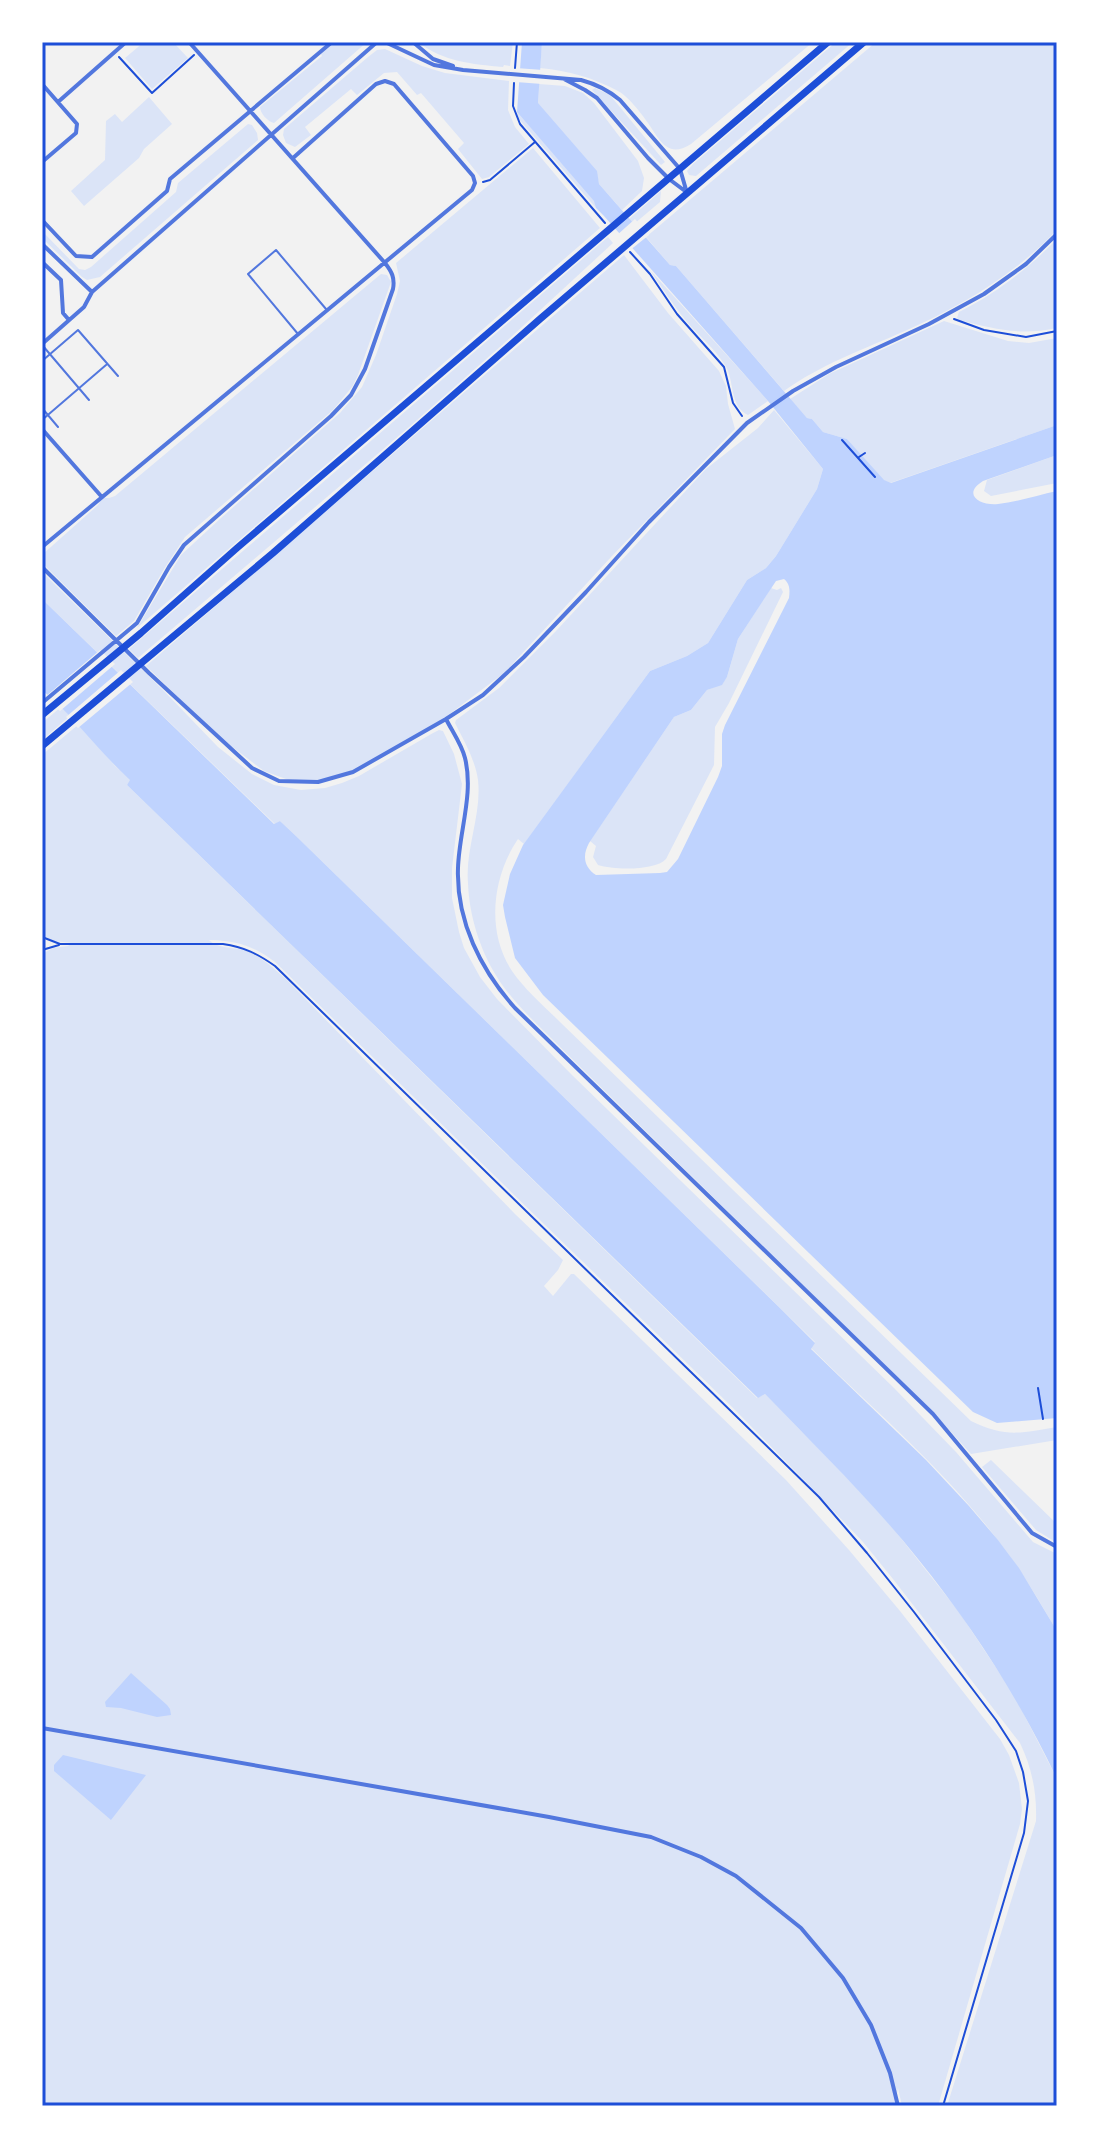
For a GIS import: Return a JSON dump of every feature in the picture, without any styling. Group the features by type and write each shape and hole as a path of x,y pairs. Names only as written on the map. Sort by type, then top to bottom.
{"highway":[{"path":"42,715 828,42"},
{"path":"42,746 285,542 864,42"}],"street":[{"path":"58,102 126,42"},
{"path":"42,703 137,623 184,545 351,395 365,369 393,289 394,280 385,263 189,42"},
{"path":"42,220 76,256 92,257 167,191 170,179 332,42"},
{"path":"42,344 84,307 92,292 377,42"},
{"path":"385,42 434,65 596,84 620,100 680,169 687,193"},
{"path":"413,42 433,59 463,70"},
{"path":"561,78 597,98 648,158 687,193"},
{"path":"42,547 472,190 475,183 473,176 394,84 385,81 376,84 293,158"},
{"path":"42,84 77,124 76,133 42,162"},
{"path":"42,567 252,768 279,781 318,782 353,772 483,695 524,657 649,522 747,423 793,391 836,367 950,314 1010,277 1057,234"},
{"path":"42,244 92,292"},
{"path":"42,262 61,280 63,313 69,320"},
{"path":"42,429 101,497"},
{"path":"446,719 465,756 469,783 458,868 460,901 468,932 497,988 933,1414 1032,1533 1057,1547"},
{"path":"42,1728 549,1817 651,1837 701,1857 736,1876 801,1928 843,1978 871,2025 890,2073 898,2106"}],"lane":[{"path":"298,334 248,274 276,250 327,310"},
{"path":"42,361 78,330 118,376"},
{"path":"42,344 89,400"},
{"path":"42,420 107,364"},
{"path":"42,408 58,427"}],"path":[{"path":"517,42 514,113 520,124 609,227"},
{"path":"115,52 152,93 198,52"},
{"path":"475,183 490,180 536,142"},
{"path":"629,251 650,274 677,314 724,367 733,403 747,423"},
{"path":"950,314 958,322 984,330 1026,337 1057,331"},
{"path":"842,440 875,477"},
{"path":"858,458 865,453"},
{"path":"42,937 60,944"},
{"path":"42,950 60,944 223,944 256,952 275,966 819,1497 923,1624 1016,1751 1028,1801 1024,1833 943,2106"},
{"path":"1038,1388 1043,1419"}],"shaded area":[{"path":"144,42 173,42 188,58 152,89 125,58"},
{"path":"334,42 367,42 274,123 267,119 260,107 322,56"},
{"path":"418,42 513,42 510,66 459,61 438,54"},
{"path":"542,42 813,42 691,144 676,149 665,146 622,93 580,75 540,68"},
{"path":"836,42 853,42 696,176 689,175 687,171 693,164"},
{"path":"876,42 1057,42 1057,230 1005,275 967,300 827,365 784,391 676,266 670,265 646,237"},
{"path":"385,49 445,73 509,81 508,110 515,127 529,144 489,177 482,179 458,149 464,143 421,93 417,95 397,72 384,73 357,95 351,89 305,127 311,135 295,147 286,143 284,129 368,57 377,50"},
{"path":"539,84 565,86 583,93 638,161 644,178 642,191 622,210 599,184 596,171 538,104"},
{"path":"595,88 610,95 665,162 661,165 592,90"},
{"path":"149,97 172,124 84,206 71,191 105,160 106,121 115,114 122,122"},
{"path":"517,112 595,201 596,208 518,118"},
{"path":"248,124 257,133 258,140 100,277 87,280 82,277 42,238 42,231 79,269 91,267 176,192 178,183"},
{"path":"533,148 600,228 137,628 181,555 340,413 362,387 397,294 400,281 396,263"},
{"path":"661,191 660,202 634,224 629,219"},
{"path":"608,237 613,243 408,428 138,658 129,649"},
{"path":"1057,239 1057,328 1008,330 957,318 959,312 1011,280"},
{"path":"624,255 668,313 719,371 726,386 735,429 504,673 443,719 359,768 318,782 286,779 264,771 218,736 146,666"},
{"path":"650,270 768,401 748,415 742,411 735,399 725,365 682,316"},
{"path":"381,274 387,275 391,282 352,387 333,410 185,537 134,621 116,636 42,563 43,554 102,498 115,496"},
{"path":"944,321 1008,341 1029,343 1057,338 1057,425 890,483 883,480 847,439 823,432 790,399 829,374"},
{"path":"774,410 823,469 817,489 776,556 766,568 747,580 708,643 687,656 650,671 524,844 518,839 502,870 498,887 498,939 512,971 535,998 971,1421 994,1430 1014,1433 1057,1427 1057,1440 971,1454 933,1412 521,1008 491,967 473,920 468,870 478,806 478,780 456,720 499,688 706,469 758,428"},
{"path":"1057,455 1057,483 991,496 984,491 987,480"},
{"path":"42,572 218,747 252,774 274,785 301,790 342,783 433,733 443,731 454,754 462,784 452,868 452,898 464,948 480,977 497,999 572,1075 894,1388 956,1452 1033,1542 1057,1554 1057,1631 1016,1564 979,1517 933,1466 811,1348 815,1342 296,836 280,821 275,824 42,599"},
{"path":"771,588 781,588 783,592 715,727 714,765 666,859 653,866 634,868 598,865 593,857 596,846 590,841 674,717 691,710 707,690 722,684 738,639"},
{"path":"61,707 70,716 42,740 42,723"},
{"path":"79,724 131,780 127,785 757,1398 765,1394 892,1527 959,1612 1014,1695 1057,1779 1057,2106 947,2106 1036,1821 1033,1781 1020,1743 863,1542 732,1407 275,962 245,945 209,940 252,954 286,979 563,1260 544,1286 553,1296 574,1274 786,1480 900,1611 1000,1739 1019,1783 1020,1824 938,2106 902,2106 898,2088 895,2106 42,2106 42,954 72,943 42,936 42,755"},
{"path":"991,1460 1057,1524 1057,1543 1036,1530 982,1467"}],"water":[{"path":"522,42 542,42 538,103 597,171 599,184 670,265 676,266 807,418 812,419 823,432 847,439 884,480 891,483 1057,425 1057,455 983,481 974,495 980,501 998,504 1057,491 1057,1418 997,1423 973,1412 543,995 515,958 503,905 510,874 523,845 650,671 687,656 708,643 747,580 766,568 776,556 817,489 823,469 768,401 596,208 594,201 517,112","holes":["776,581 786,581 789,598 725,725 722,766 678,859 667,872 596,875 585,861 589,843 674,717 691,710 707,690 722,685 738,639"]},
{"path":"42,599 274,824 280,821 296,836 780,1308 815,1343 811,1349 969,1506 1019,1568 1057,1631 1057,1779 1011,1693 958,1611 863,1495 765,1394 758,1398 127,785 130,780 42,690"},
{"path":"131,1673 167,1705 171,1715 157,1717 106,1707 105,1702"},
{"path":"63,1755 146,1775 111,1820 54,1771 54,1765"}],"pier":[{"path":"516,68 543,70 542,84 516,82"},
{"path":"635,219 649,235 629,251 616,236"},
{"path":"100,650 115,664 60,711 45,697"},
{"path":"121,670 133,682 78,728 66,717"}]}
